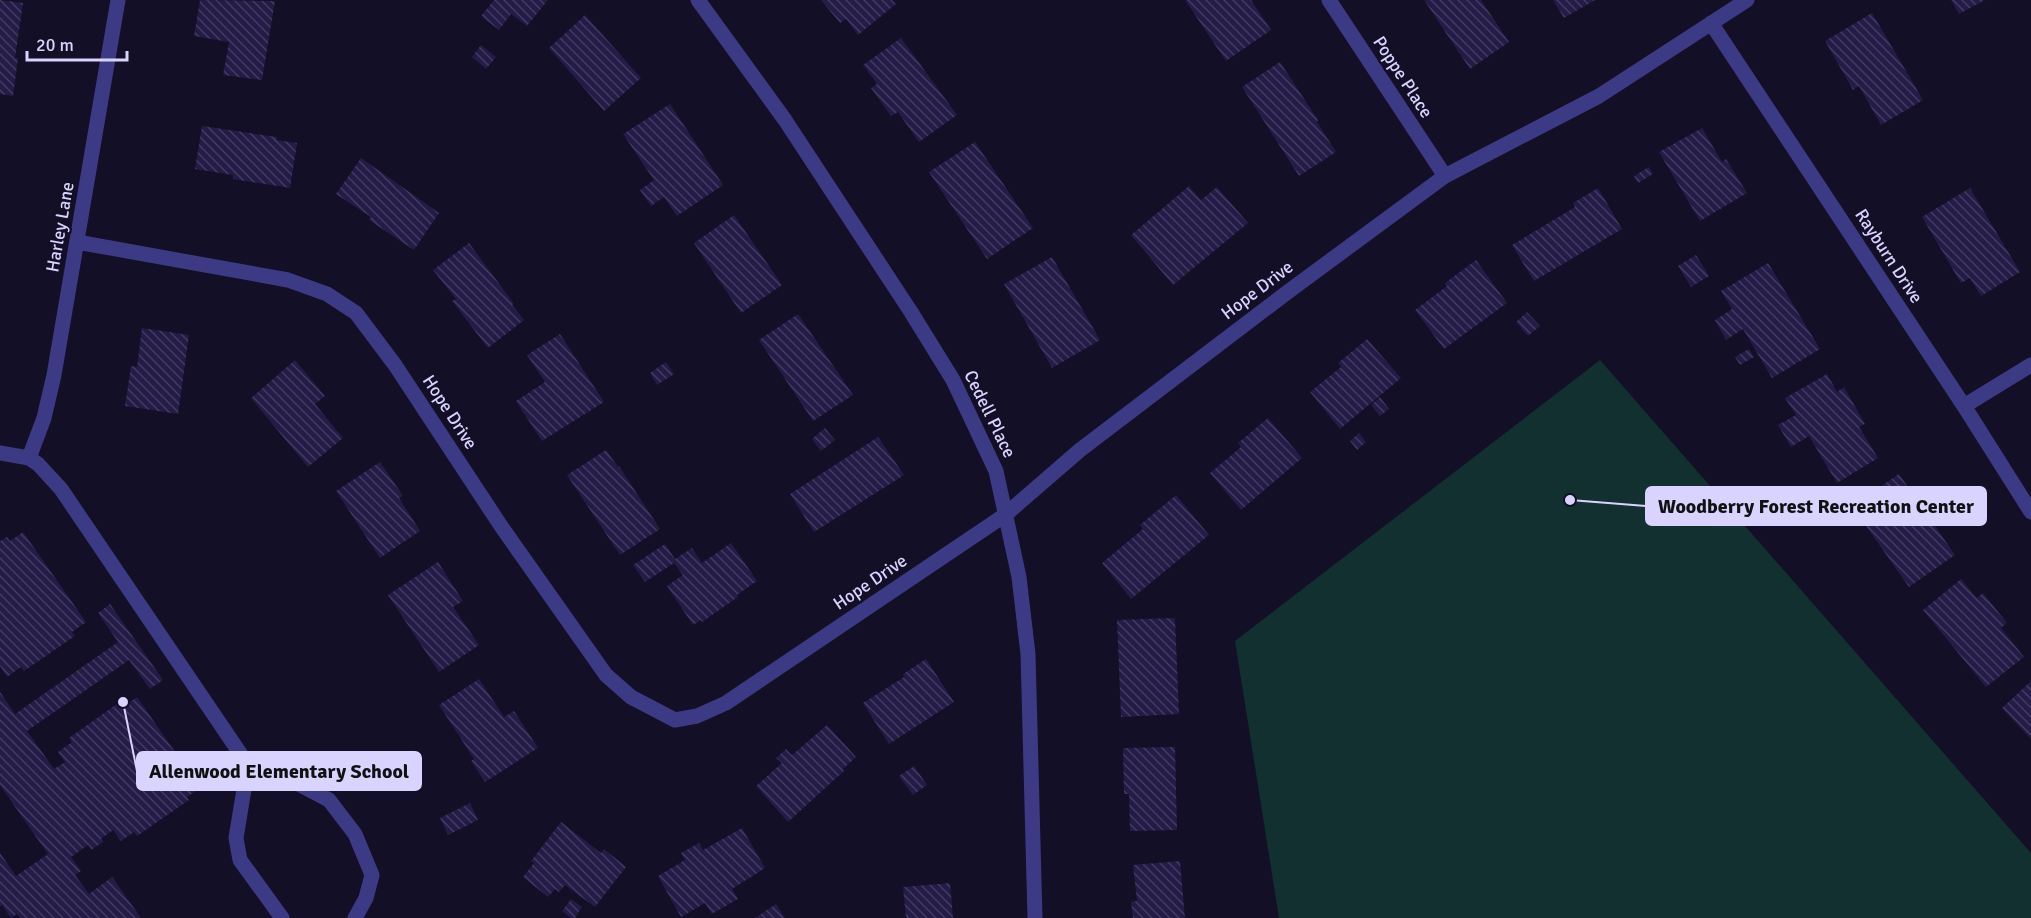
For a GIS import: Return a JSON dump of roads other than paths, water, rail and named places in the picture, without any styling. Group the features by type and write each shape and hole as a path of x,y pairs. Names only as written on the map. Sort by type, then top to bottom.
{"street":[{"name":"Harley Lane","path":"29,458 44,418 54,375 118,0"},
{"name":"Cedell Place","path":"698,0 791,129 911,312 953,380 996,471 1019,577 1028,654 1035,918"},
{"name":"Poppe Place","path":"1329,0 1444,176"},
{"name":"Hope Drive","path":"77,242 288,280 327,294 356,313 395,365 501,526 606,675 631,697 675,720 697,716 726,703 1005,515 1080,450 1444,176 1599,96 1747,0"},
{"name":"Rayburn Drive","path":"1711,23 1964,406 2031,512"},
{"path":"1964,406 2031,365"},
{"path":"0,453 29,458 44,469 61,489 248,765 279,774 329,800 355,834 372,874 366,898 355,918"},
{"path":"248,765 236,838 240,860 282,918"}],"place":[{"name":"Woodberry Forest Recreation Center","path":"1570,500"},
{"name":"Allenwood Elementary School","path":"123,702"}]}
